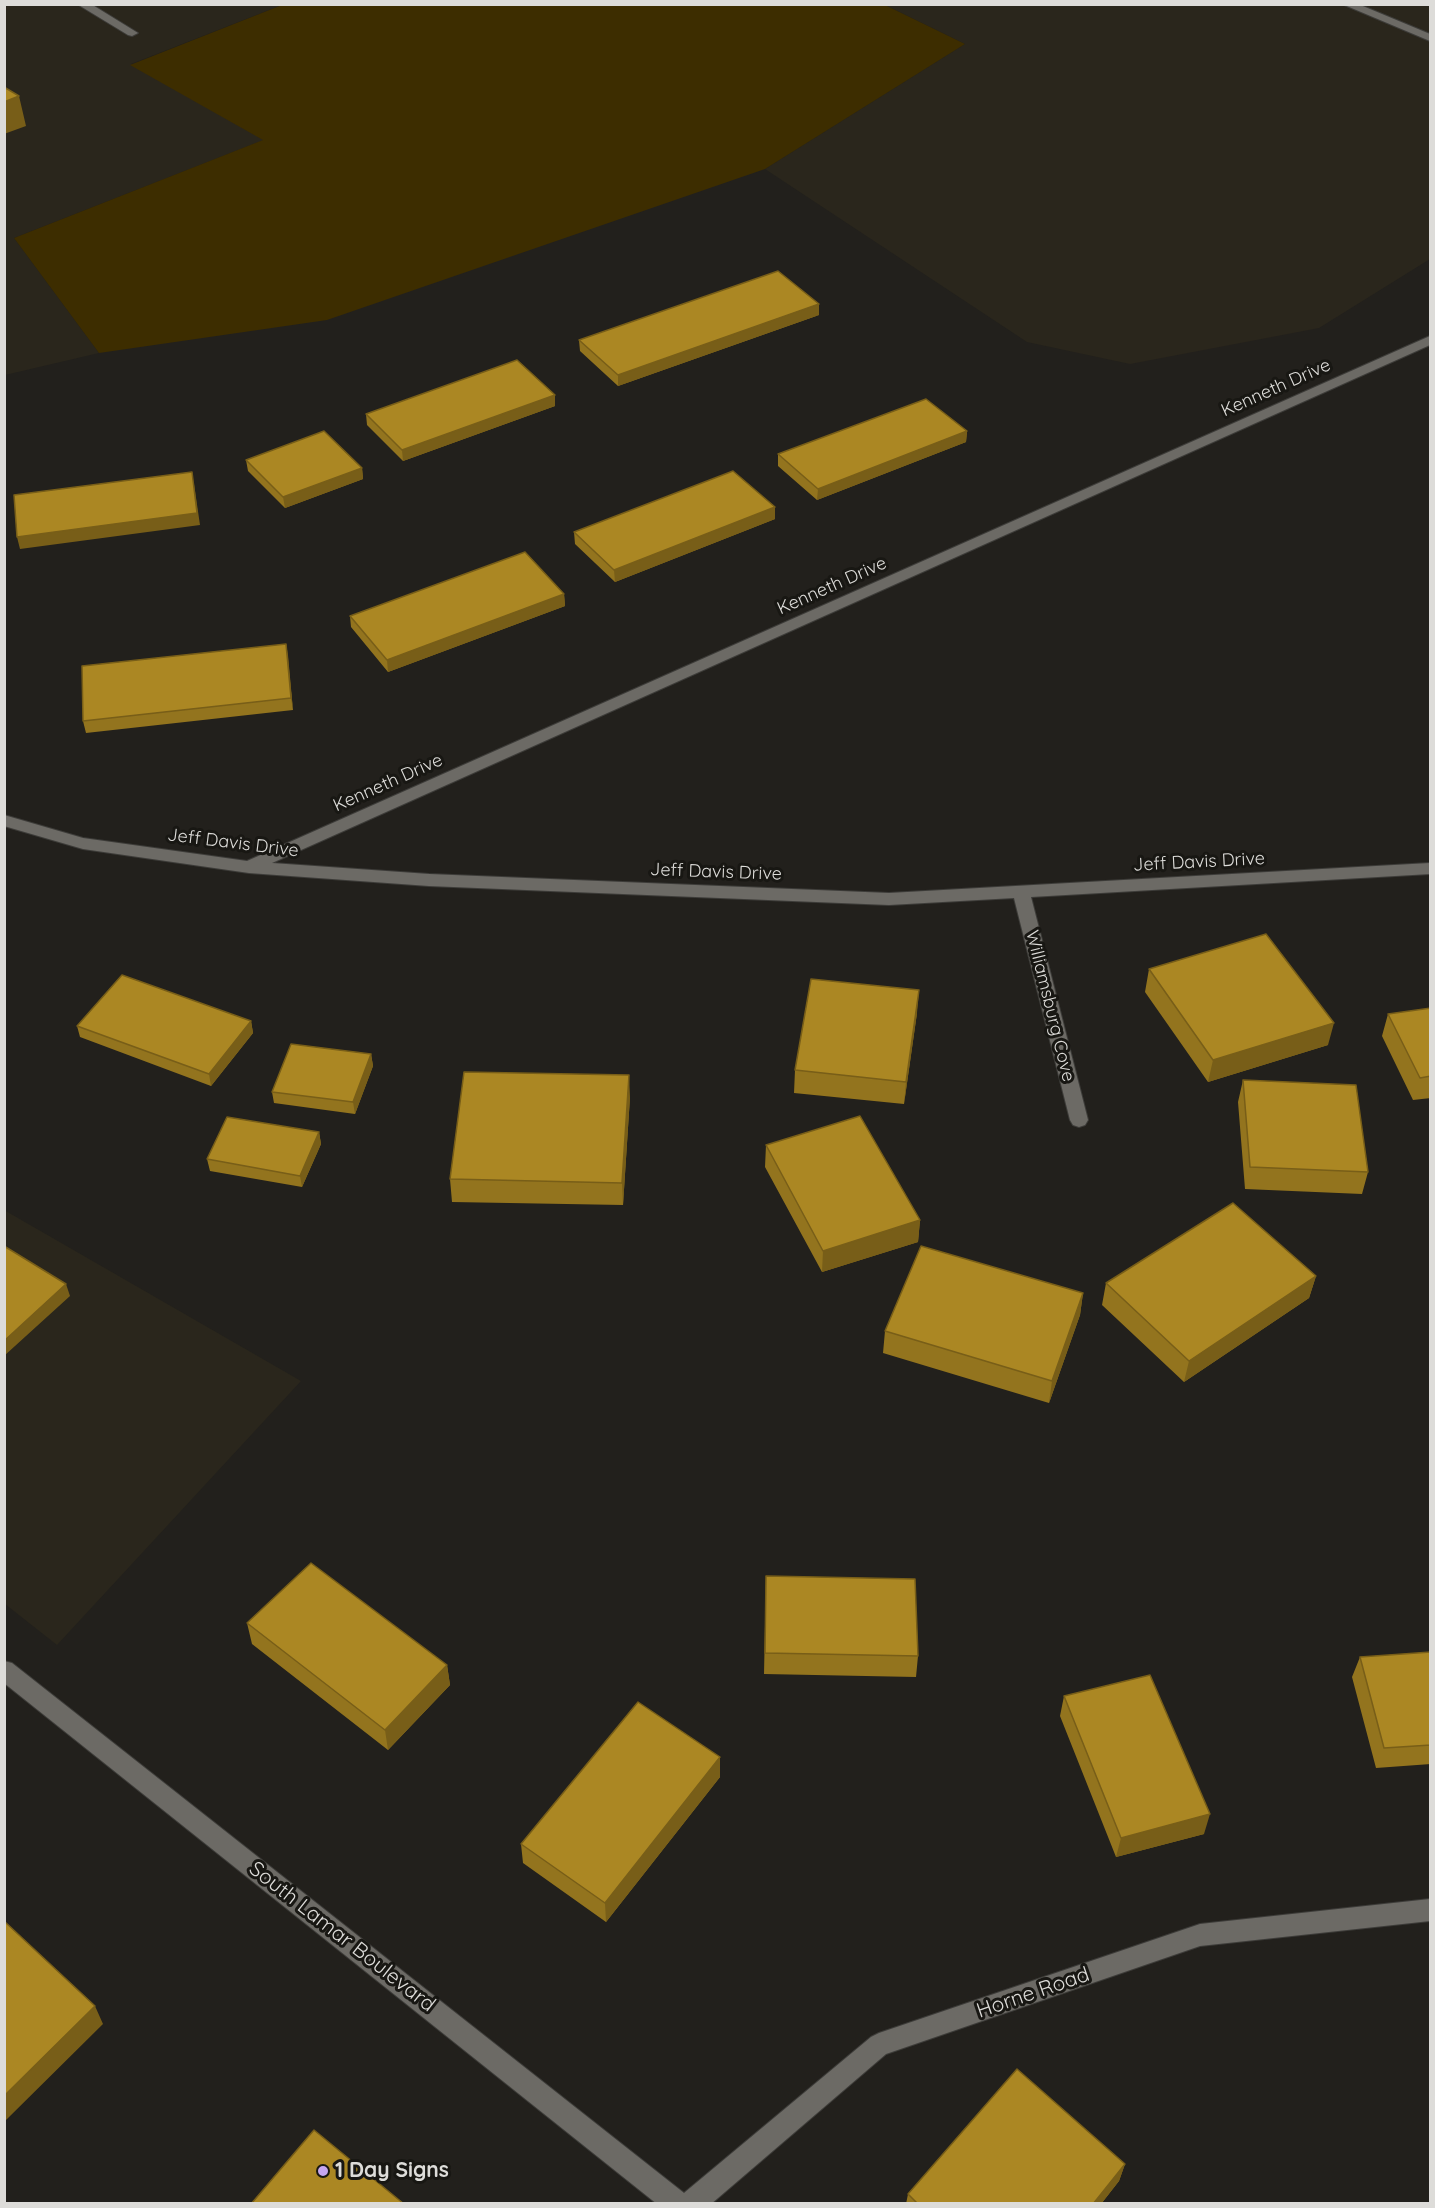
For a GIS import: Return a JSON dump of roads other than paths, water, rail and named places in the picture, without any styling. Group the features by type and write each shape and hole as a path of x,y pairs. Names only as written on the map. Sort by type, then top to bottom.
{"street":[{"path":"82,4 132,33"},
{"path":"1347,4 1431,38"},
{"name":"Kenneth Drive","path":"249,867 1431,340"},
{"name":"Jeff Davis Drive","path":"4,820 83,843 249,867 429,880 889,899 1431,868"},
{"name":"Williamsburg Cove","path":"1021,892 1079,1120"},
{"name":"South Lamar Boulevard","path":"4,1670 678,2204"},
{"name":"Horne Road","path":"691,2204 879,2045 1200,1935 1431,1910"}],"place":[{"name":"1 Day Signs","path":"323,2171"}]}
